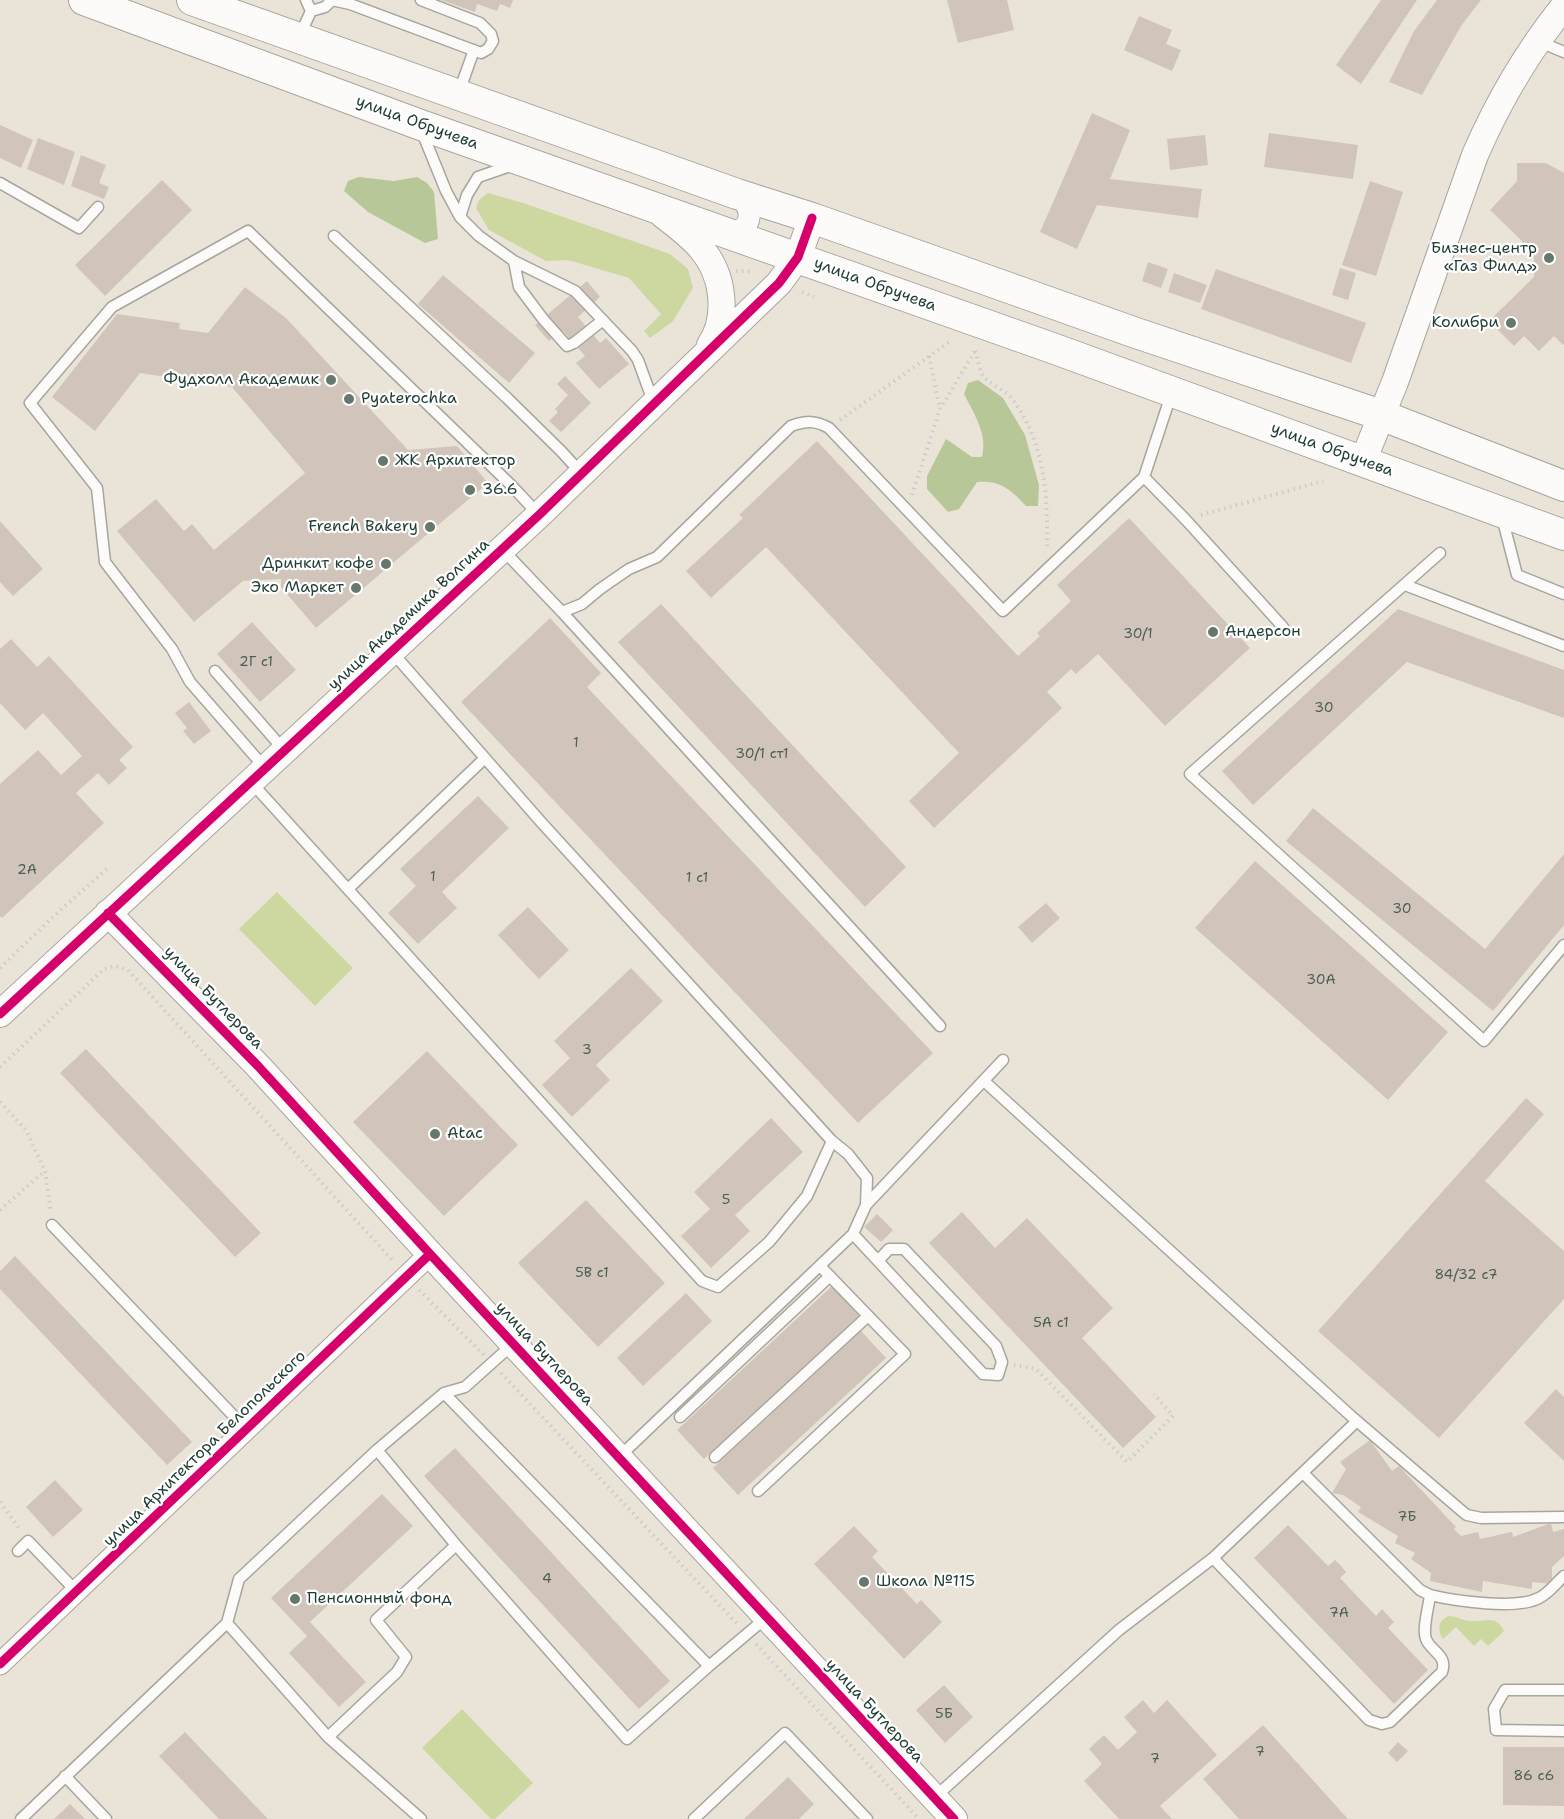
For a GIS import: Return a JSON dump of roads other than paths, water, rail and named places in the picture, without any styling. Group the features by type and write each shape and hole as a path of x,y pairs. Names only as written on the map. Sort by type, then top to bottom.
{"main road":[{"name":"улица Обручева","path":"84,0 418,124 798,257 1564,535"},
{"path":"192,0 737,194 1381,416 1564,486"}],"street":[{"path":"1363,461 1475,156 1490,121 1537,42 1564,6"},
{"path":"726,232 733,233 743,227 749,217 748,205 737,194"},
{"path":"650,206 700,246 711,261 718,278 722,306 720,322 702,358"},
{"name":"улица Академика Волгина","path":"0,1014 539,515 780,283 798,257 812,218"},
{"name":"улица Бутлерова","path":"108,913 258,1066 945,1812"},
{"name":"улица Архитектора Белопольского","path":"0,1664 430,1254"}],"lane":[{"path":"299,38 311,11 306,0"},
{"path":"311,11 325,7 332,0 350,4 481,53 488,49 493,41 491,34 480,23 421,0"},
{"path":"1537,42 1564,52"},
{"path":"458,95 474,50"},
{"path":"418,124 446,191 460,217 479,236 514,261 575,291 632,351 638,360 654,405"},
{"path":"460,217 467,195 478,177 524,161"},
{"path":"0,183 79,228 98,207"},
{"path":"539,515 248,231 112,307 30,403 97,488 105,562 172,648 190,682 258,775 348,889 702,1281 718,1287 769,1242 807,1196 832,1142"},
{"path":"334,236 507,398 582,474"},
{"path":"514,261 519,287 567,346 574,344 603,320"},
{"path":"562,612 582,604 629,569 657,557 791,426 804,422 817,422 829,428 1003,611 1144,477 1172,392"},
{"path":"1144,477 1283,627"},
{"path":"1500,511 1517,575 1564,594"},
{"path":"502,549 940,1026"},
{"path":"1440,553 1190,774 1484,1041 1564,945"},
{"path":"1405,585 1564,646"},
{"path":"391,652 541,822 832,1142 848,1154 867,1178 866,1205"},
{"path":"215,671 284,751"},
{"path":"348,889 485,758"},
{"path":"619,1457 853,1234 866,1205 1004,1060"},
{"path":"984,1081 1357,1421 1467,1515 1480,1518 1564,1517"},
{"path":"52,1225 247,1430"},
{"path":"853,1234 878,1261 983,1374 998,1375 1002,1362 996,1346 904,1249 889,1249 878,1261"},
{"path":"758,1491 905,1354 820,1266"},
{"path":"680,1417 830,1276"},
{"path":"715,1457 868,1316"},
{"path":"21,1819 227,1623 239,1579 377,1450 444,1393 465,1387 513,1344"},
{"path":"444,1393 709,1666"},
{"path":"945,1812 1119,1630 1213,1558 1357,1421"},
{"path":"377,1450 456,1545 627,1739 767,1617"},
{"path":"1303,1473 1420,1590 1430,1595 1513,1604 1541,1597 1564,1576"},
{"path":"18,1551 28,1541 76,1592"},
{"path":"328,1737 397,1672 406,1657 376,1620 456,1545"},
{"path":"1213,1558 1369,1720 1377,1723 1390,1722 1442,1672 1444,1665 1442,1658 1428,1643 1424,1634 1430,1595"},
{"path":"227,1623 328,1737 421,1819"},
{"path":"1564,1690 1505,1690 1494,1709 1496,1730 1564,1731"},
{"path":"694,1819 785,1733 867,1819"},
{"path":"65,1776 106,1819"}],"place":[{"name":"Бизнес-центр «Газ Филд»","path":"1549,258"},
{"name":"Колибри","path":"1511,323"},
{"name":"Фудхолл Академик","path":"331,380"},
{"name":"Pyaterochka","path":"349,399"},
{"name":"ЖК Архитектор","path":"383,461"},
{"name":"36.6","path":"470,490"},
{"name":"French Bakery","path":"430,527"},
{"name":"Дринкит кофе","path":"386,564"},
{"name":"Эко Маркет","path":"356,588"},
{"name":"Андерсон","path":"1213,632"},
{"name":"Atac","path":"435,1134"},
{"name":"Школа №115","path":"864,1582"},
{"name":"Пенсионный фонд","path":"295,1599"}]}
